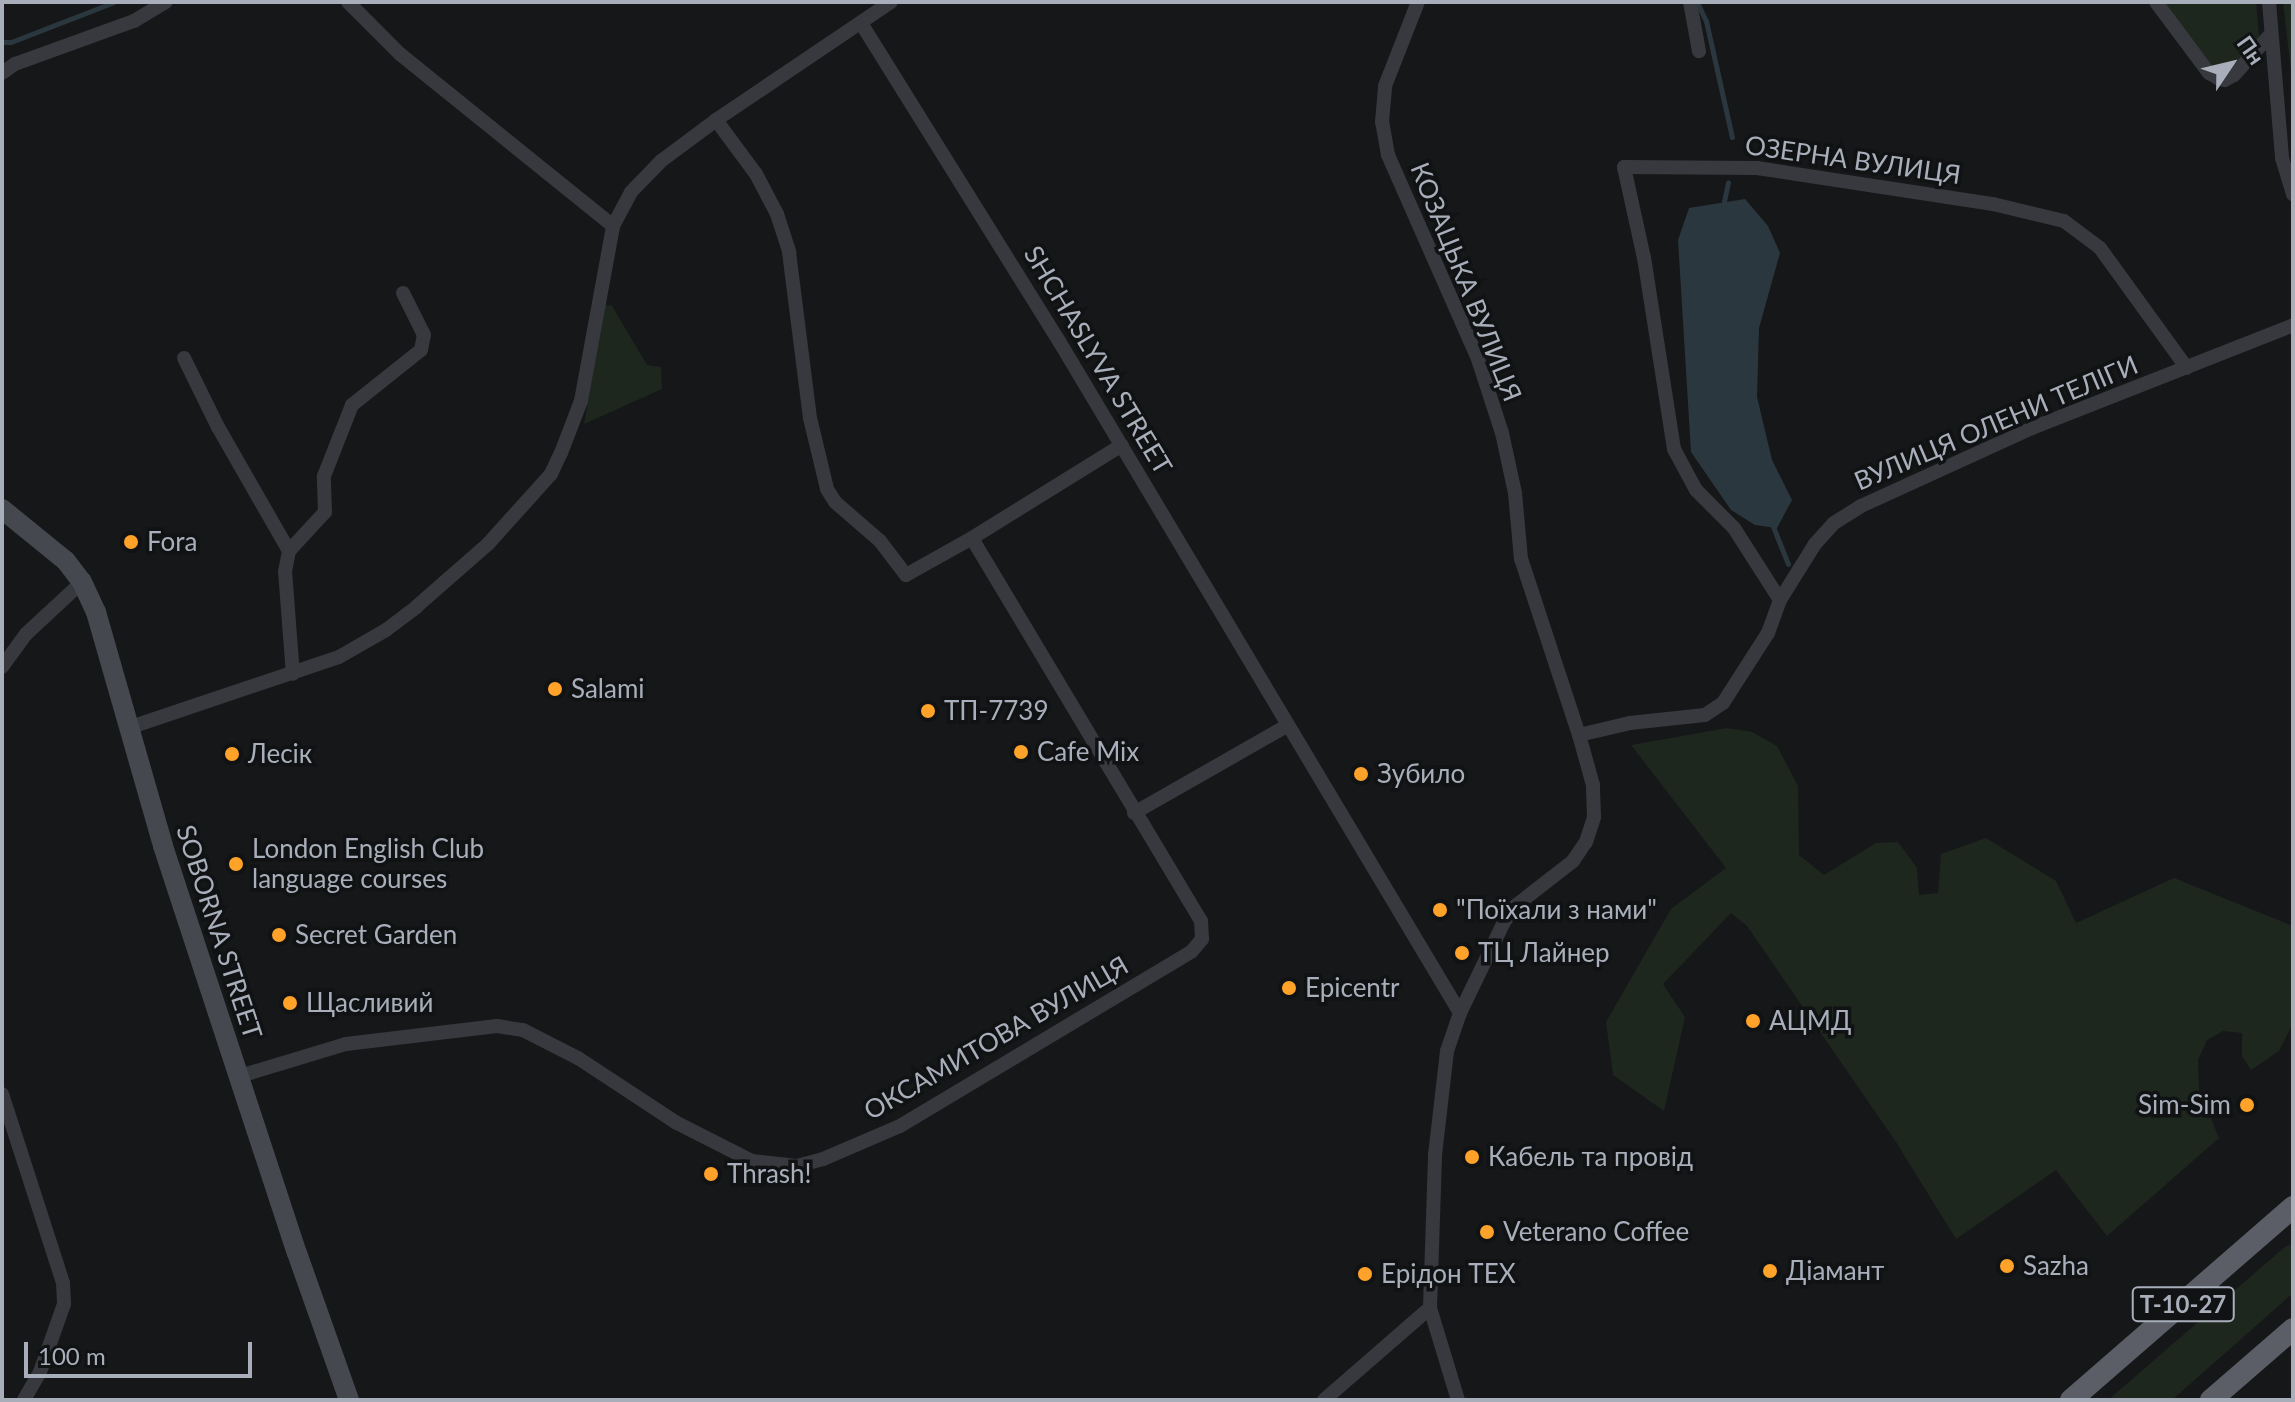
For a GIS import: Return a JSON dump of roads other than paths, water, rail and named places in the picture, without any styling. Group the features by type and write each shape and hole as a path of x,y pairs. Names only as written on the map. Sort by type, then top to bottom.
{"highway":[{"name":"Т-10-27","path":"2071,1400 2293,1207"},
{"path":"2238,1256 2293,1228"},
{"path":"2211,1400 2293,1329"}],"main road":[{"name":"SOBORNA STREET","path":"2,509 45,540 82,582 96,612 163,846 349,1400"}],"street":[{"path":"2,73 15,64 134,21 166,2"},
{"path":"348,2 400,54 613,226"},
{"path":"131,727 237,688 293,674 339,657 416,607 488,544 551,474 581,401 613,226 642,179 716,120 891,2"},
{"name":"КОЗАЦЬКА ВУЛИЦЯ","path":"1418,2 1385,86 1382,122 1388,155 1478,359 1502,433 1515,493 1521,559 1579,735 1593,785 1594,817 1586,842 1573,861 1514,907 1460,1013 1447,1051 1433,1196 1430,1308 1458,1400"},
{"path":"1690,2 1699,51"},
{"path":"2156,2 2209,73 2218,78 2225,80 2234,75 2270,35"},
{"path":"2269,2 2282,158 2293,194"},
{"name":"SHCHASLYVA STREET","path":"861,23 1122,445 1460,1013"},
{"path":"716,120 756,174 777,214 789,252 810,418 827,489 835,502 880,541 906,575 1122,445"},
{"name":"ОЗЕРНА ВУЛИЦЯ","path":"1780,600 1734,528 1696,490 1674,449 1644,258 1624,167 1757,168 1993,204 2064,221 2100,248 2187,368"},
{"path":"293,674 285,571 289,551 325,512 324,476 352,405 421,350 424,335 403,293"},
{"name":"ВУЛИЦЯ ОЛЕНИ ТЕЛІГИ","path":"1579,735 1630,723 1705,715 1723,703 1768,633 1780,600 1815,544 1834,523 1861,506 2032,428 2293,325"},
{"path":"184,358 218,427 289,551"},
{"name":"ОКСАМИТОВА ВУЛИЦЯ","path":"240,1076 346,1044 497,1026 523,1030 553,1044 677,1123 752,1161 797,1166 823,1159 900,1126 1192,951 1202,939 1201,921 972,538"},
{"path":"2,667 26,634 82,582"},
{"path":"1134,813 1288,725"},
{"path":"2,1094 63,1283 64,1304 40,1372 24,1400"},
{"path":"1324,1400 1430,1308"}],"waterway":[{"path":"2,42 11,42 114,2"},
{"path":"1697,2 1706,21 1732,137"},
{"path":"1723,206 1728,183"},
{"path":"1772,524 1788,564"}],"place":[{"name":"Fora","path":"131,542"},
{"name":"Salami","path":"555,689"},
{"name":"ТП-7739","path":"928,711"},
{"name":"Cafe Mix","path":"1021,752"},
{"name":"Лесік","path":"232,754"},
{"name":"Зубило","path":"1361,774"},
{"name":"London English Club language courses","path":"236,864"},
{"name":"\"Поїхали з нами\"","path":"1440,910"},
{"name":"Secret Garden","path":"279,935"},
{"name":"ТЦ Лайнер","path":"1462,953"},
{"name":"Epicentr","path":"1289,988"},
{"name":"Щасливий","path":"290,1003"},
{"name":"АЦМД","path":"1753,1021"},
{"name":"Sim-Sim","path":"2247,1105"},
{"name":"Кабель та провід","path":"1472,1157"},
{"name":"Thrash!","path":"711,1174"},
{"name":"Veterano Coffee","path":"1487,1232"},
{"name":"Sazha","path":"2007,1266"},
{"name":"Діамант","path":"1770,1271"},
{"name":"Ерідон ТЕХ","path":"1365,1274"}]}
